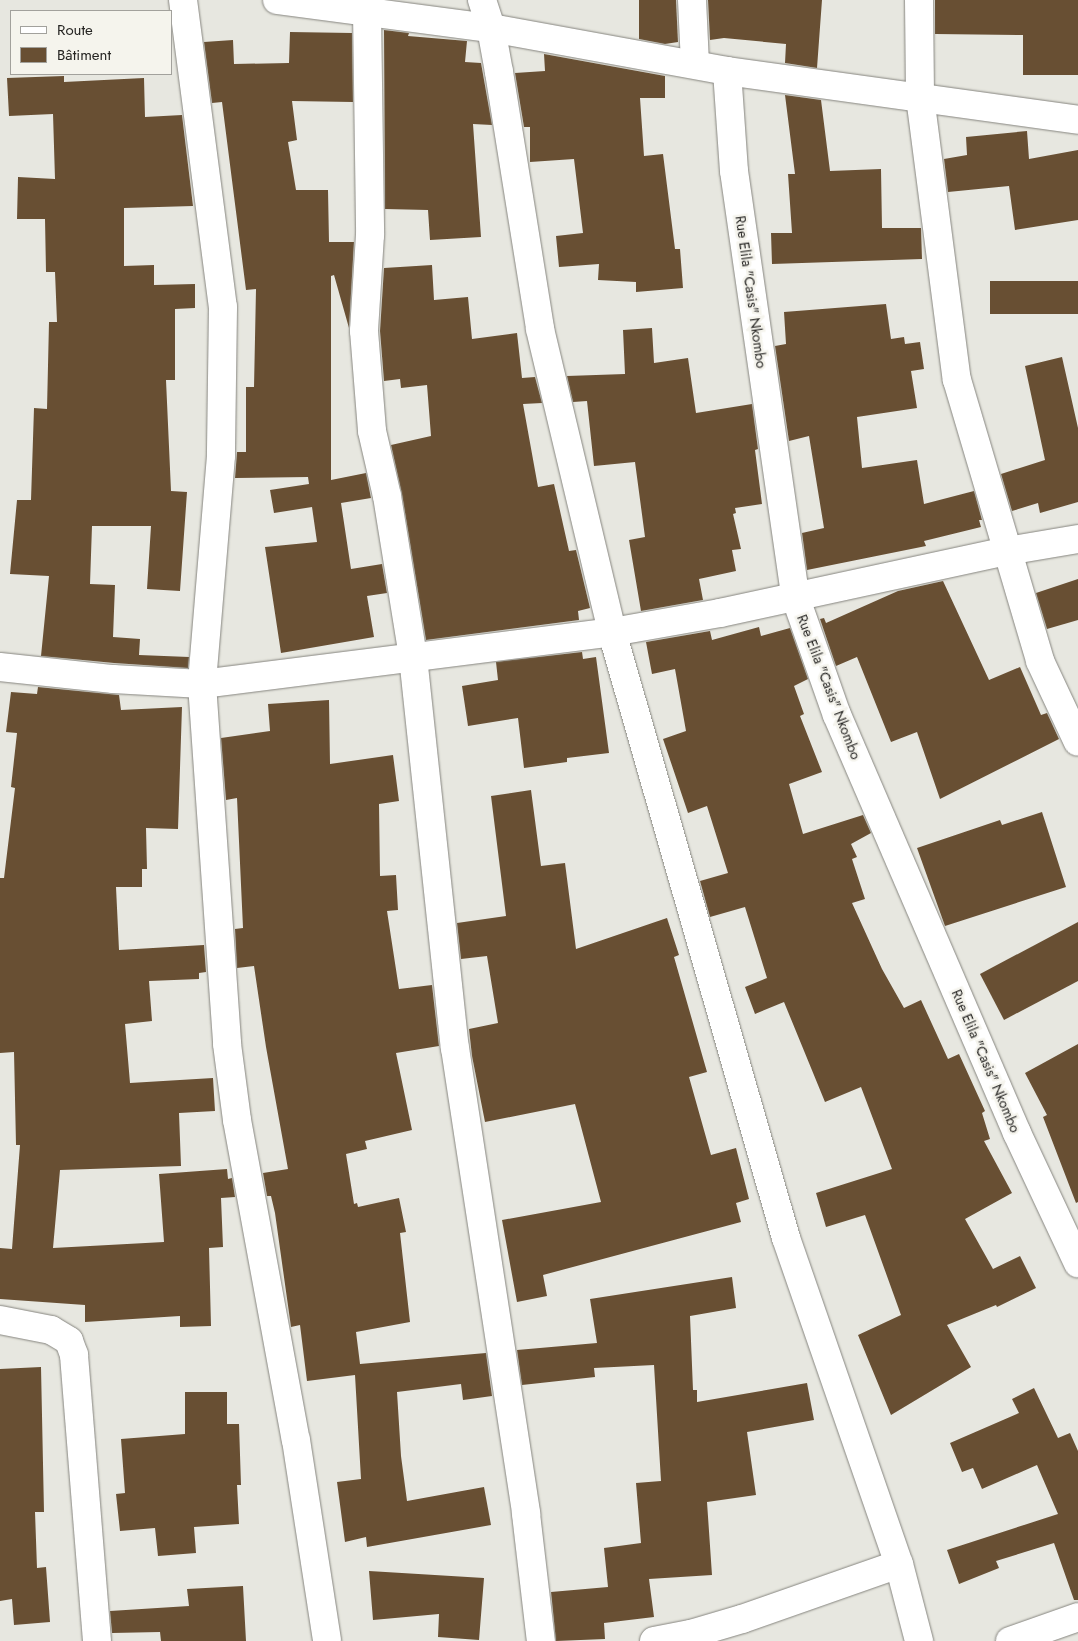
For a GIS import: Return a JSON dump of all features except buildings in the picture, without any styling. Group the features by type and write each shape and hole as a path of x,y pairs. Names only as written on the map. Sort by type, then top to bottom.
{"street":[{"path":"183,0 222,307 221,456 202,684 227,1044 237,1120 296,1440 328,1641"},
{"path":"277,0 491,28 727,71 1078,120"},
{"path":"482,0 491,28 540,329 612,632 786,1238 900,1564 919,1641"},
{"path":"692,0 695,64"},
{"path":"919,0 920,97 957,380 1040,661 1078,742"},
{"path":"367,12 370,235 364,331 372,431 387,496 413,657 455,1048 526,1514 541,1641"},
{"name":"Rue Elila \"Casis\" Nkombo","path":"727,71 734,171 795,596 837,715 1017,1133 1078,1263"},
{"path":"0,667 113,679 202,684 612,632 720,613 1007,551 1078,539"},
{"path":"0,1320 50,1330 69,1341 74,1355 97,1641"},
{"path":"654,1641 691,1634 742,1619 900,1564"},
{"path":"1010,1641 1078,1617"}]}
